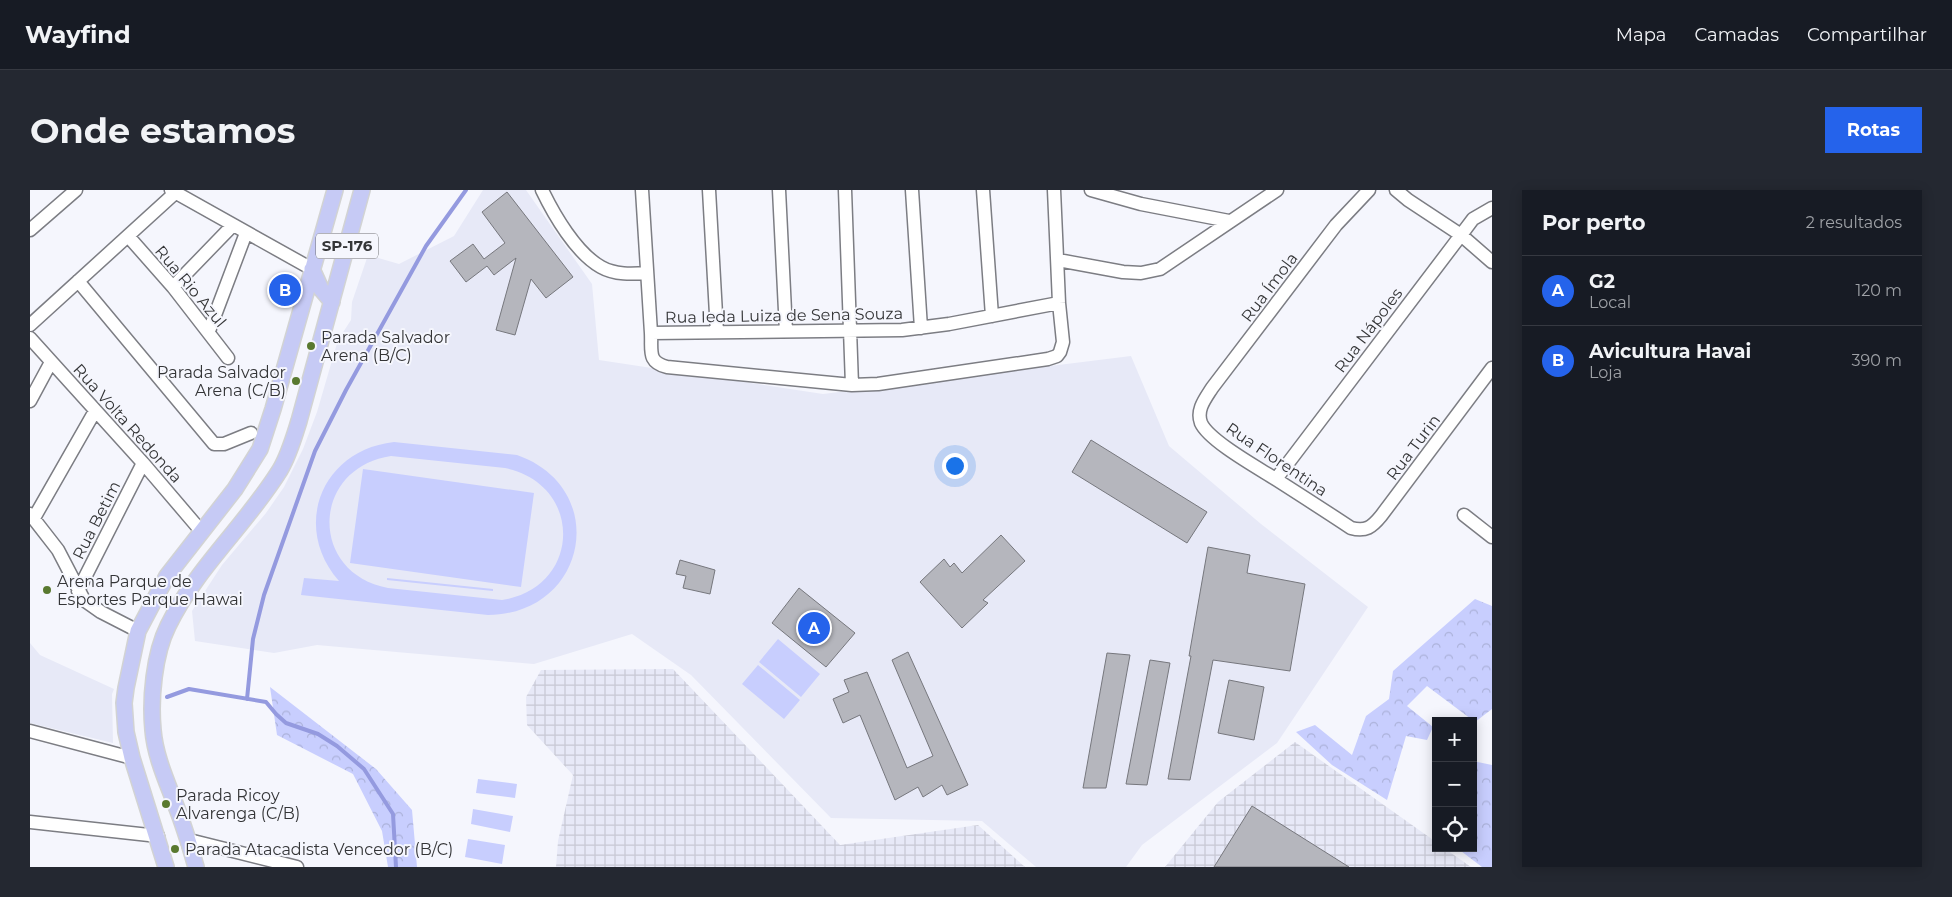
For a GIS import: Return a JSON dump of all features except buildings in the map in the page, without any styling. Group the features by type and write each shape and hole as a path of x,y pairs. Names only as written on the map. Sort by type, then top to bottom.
{"main road":[{"name":"SP-176","path":"166,867 158,836 132,758 126,732 124,703 128,670 138,630 167,576 235,489 260,449 335,190"},
{"name":"SP-176","path":"196,867 166,781 153,730 155,671 162,641 175,613 201,574 254,508 281,468 300,421 362,190"},
{"path":"312,269 321,288 332,302"}],"street":[{"path":"30,230 76,190"},
{"path":"542,190 552,211 575,242 601,267 627,274 647,273"},
{"name":"Rua Ieda Luiza de Sena Souza","path":"642,190 651,333 850,331 921,328 1059,303"},
{"path":"709,190 717,332"},
{"path":"779,190 786,331"},
{"path":"845,190 852,385"},
{"path":"912,190 921,328"},
{"path":"982,190 992,316"},
{"path":"651,333 652,359 656,364 667,367 852,385 878,384 1048,360 1057,356 1063,342 1059,303 1054,190"},
{"path":"1091,190 1141,204 1229,221"},
{"path":"1058,260 1123,272 1141,273 1160,269 1277,190"},
{"name":"Rua Ímola","path":"1200,408 1212,388 1336,225 1370,190"},
{"path":"1396,190 1460,235 1492,262"},
{"path":"30,325 128,236 173,192 312,269"},
{"name":"Rua Nápoles","path":"1276,479 1460,235 1473,219 1492,208"},
{"path":"173,287 233,225"},
{"path":"208,331 246,233"},
{"name":"Rua Rio Azul","path":"128,236 173,287 228,358"},
{"path":"78,281 214,444 224,444 251,433"},
{"name":"Rua Volta Redonda","path":"30,338 143,463 201,531"},
{"path":"30,401 51,362"},
{"name":"Rua Turin","path":"1351,528 1361,530 1371,527 1381,516 1492,368"},
{"name":"Rua Florentina","path":"1200,408 1199,416 1202,425 1209,433 1236,454 1351,528"},
{"path":"95,411 32,516 58,550 78,591 92,606 138,630"},
{"name":"Rua Betim","path":"78,591 143,463"},
{"path":"1464,516 1492,537"},
{"path":"30,731 132,758"},
{"path":"30,822 158,836"},
{"path":"188,840 297,867"}],"shaded area":[{"path":"483,190 526,190 592,284 599,360 823,394 1131,356 1169,446 1261,524 1368,607 1277,743 1142,845 1126,867 1036,867 982,821 831,818 691,675 632,634 534,664 317,645 274,653 195,641 192,611 222,565 266,513 284,487 303,449 317,412 338,340 351,320 352,302 368,255 399,264 454,236"},
{"path":"30,643 40,655 114,689 112,694 113,743 30,723"},
{"path":"673,669 840,845 978,825 1025,867 556,867 558,841 573,775 527,725 526,697 541,670"},
{"path":"1295,742 1432,839 1432,852 1450,852 1471,867 1165,867 1218,802"}],"green space":[{"path":"394,442 517,455 547,471 566,494 576,520 575,547 566,573 548,594 522,609 488,615 301,595 304,578 339,581 325,560 317,537 316,515 322,494 332,475 348,459 369,448","holes":["391,456 505,468 531,478 549,494 560,514 563,536 559,557 547,577 528,592 502,600 388,588 362,579 343,563 333,543 330,521 334,499 346,480 365,465"]},
{"path":"363,469 534,493 521,587 350,563"},
{"path":"387,578 493,589 493,591 387,580"},
{"path":"1475,599 1492,606 1492,709 1477,720 1477,717 1468,717 1427,686 1407,706 1432,726 1432,729 1427,740 1406,736 1387,800 1332,765 1296,732 1315,725 1352,755 1366,716 1389,699 1393,671"},
{"path":"778,639 820,674 801,697 759,662"},
{"path":"758,665 800,700 784,719 742,684"},
{"path":"270,687 376,769 412,810 417,867 388,867 382,831 353,774 277,735"},
{"path":"1477,762 1492,765 1492,867 1482,867 1462,852 1477,852"},
{"path":"478,779 517,784 515,798 476,793"},
{"path":"473,809 513,816 510,832 471,824"},
{"path":"468,839 505,845 502,864 465,857"}],"waterway":[{"path":"247,699 253,639 264,595 315,451 346,390 426,246 466,190"},
{"path":"167,697 189,689 266,702 286,723 318,734 337,746 364,769 393,814 396,867"}],"place":[{"name":"Avicultura Havai","path":"285,290"},
{"name":"Parada Salvador Arena (B/C)","path":"311,346"},
{"name":"Parada Salvador Arena (C/B)","path":"296,381"},
{"name":"Arena Parque de Esportes Parque Hawai","path":"47,590"},
{"name":"G2","path":"814,628"},
{"name":"Parada Ricoy Alvarenga (C/B)","path":"166,804"},
{"name":"Parada Atacadista Vencedor (B/C)","path":"175,849"}]}
